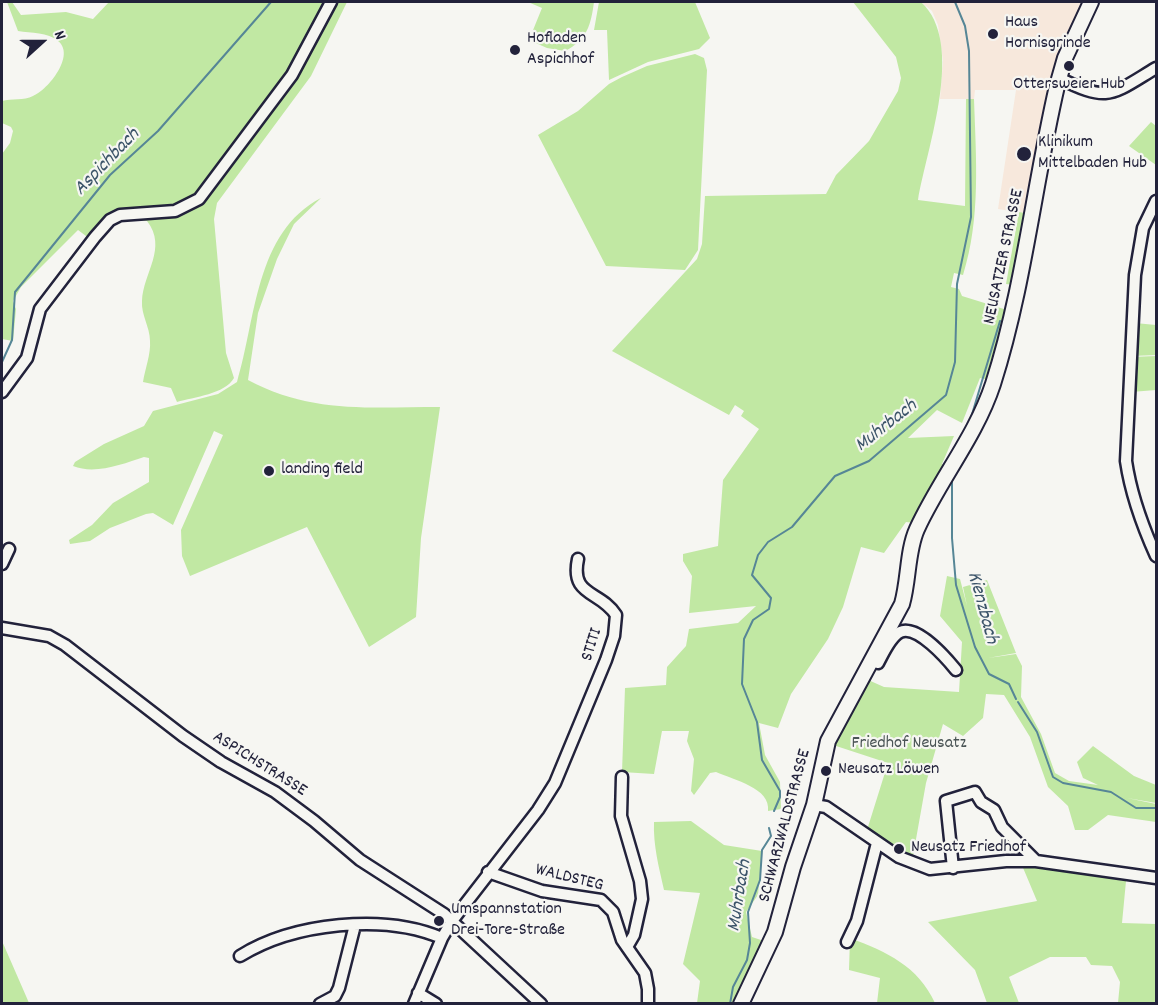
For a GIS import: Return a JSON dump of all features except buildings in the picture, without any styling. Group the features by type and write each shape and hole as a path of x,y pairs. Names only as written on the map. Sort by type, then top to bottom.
{"main road":[{"name":"NEUSATZER STRASSE","path":"980,418 998,366 1018,285 1059,78 1065,58 1091,2"},
{"name":"SCHWARZWALDSTRASSE","path":"741,1004 775,932 793,867 814,805 828,741 843,709 902,604 908,583 916,531 980,418"}],"street":[{"path":"2,392 27,358 40,309 110,220 128,212 175,211 189,206 208,189 292,75 331,2"},
{"path":"1059,78 1084,91 1100,94 1116,91 1156,68"},
{"path":"1156,201 1143,228 1135,275 1126,461 1130,491 1156,556"},
{"path":"2,564 9,549"},
{"name":"STITI","path":"488,872 547,797 582,721 606,660 618,620 613,609 579,585 575,578 578,559"},
{"name":"ASPICHSTRASSE","path":"2,628 49,636 65,645 183,736 298,808 368,866 452,921 541,1004"},
{"name":"SCHWARZWALDSTRASSE","path":"872,661 878,663 891,641 900,632 907,631 927,640 956,670"},
{"path":"622,777 621,816 640,881 642,899 634,935 627,947"},
{"path":"953,868 946,801 975,792 981,802 994,810 1002,827 1036,861"},
{"path":"814,805 826,807 906,861 923,867 953,868 1006,861 1036,861 1156,878"},
{"path":"847,942 856,921 877,843"},
{"path":"436,1004 416,998 442,938 488,872"},
{"name":"WALDSTEG","path":"488,872 542,891 601,900 613,912 627,947 645,973 648,1004"},
{"path":"240,956 256,945 279,937 354,925 407,925 442,938"},
{"path":"316,1003 329,1000 339,988 354,925"}],"shaded area":[{"name":"Klinikum Mittelbaden Hub","path":"921,2 1087,2 1062,54 1030,214 998,209 1016,90 975,90 974,99 940,99 943,61 938,25 932,11"}],"green space":[{"path":"7,2 12,2 21,15 66,12 93,19 109,2 328,2 291,72 194,200 164,209 126,209 117,212 90,239 78,230 21,287 13,301 16,309 13,341 2,339 2,154 10,143 13,131 11,127 2,123 2,101 33,96 46,87 58,72 64,55 63,47 54,38 39,33 18,31"},
{"path":"332,2 347,2 311,76 217,203 214,219 226,353 234,378 224,388 177,402 171,388 143,382 149,356 150,336 142,301 153,261 155,241 153,231 147,221 129,219 189,209 283,91"},
{"path":"528,2 594,2 587,31 578,42 565,51 547,48 529,40 542,8"},
{"path":"599,2 695,2 710,38 699,49 648,62 609,80 607,30 594,30"},
{"path":"853,2 921,2 934,20 941,43 940,96 918,200 965,206 966,99 974,99 976,188 973,232 963,275 954,273 951,287 959,289 962,296 1007,310 990,380 980,378 962,423 937,410 908,438 954,436 942,464 947,466 914,523 906,522 884,553 861,547 843,607 828,639 791,694 778,728 759,723 765,755 780,782 781,809 768,811 764,796 758,791 716,772 710,773 694,795 691,791 694,759 687,741 689,731 662,731 654,774 622,772 625,688 666,685 667,667 686,646 689,629 738,623 756,606 689,613 692,576 683,561 683,554 718,546 723,480 759,429 741,416 744,411 735,405 729,415 612,351 697,259 702,244 705,196 826,194 836,175 869,141 898,91 901,78 896,57"},
{"path":"695,54 704,58 707,70 698,250 685,270 606,266 538,135 578,111 609,84 622,77 647,66"},
{"path":"1151,122 1156,126 1156,165 1129,146"},
{"path":"321,198 294,224 277,259 258,313 248,380 295,399 318,403 366,407 440,407 421,538 416,617 369,647 307,527 190,576 182,556 181,530 223,435 214,431 173,525 153,513 146,514 110,528 90,541 70,544 69,540 92,525 113,503 149,482 149,458 144,457 100,469 73,466 75,462 104,444 144,426 153,411 218,394 237,382 261,280 270,255 283,232 299,213"},
{"path":"1019,212 1030,214 1014,285 1006,284"},
{"path":"1135,323 1156,325 1156,355 1132,356"},
{"path":"1156,356 1156,390 1131,392 1132,357"},
{"name":"Friedhof Neusatz","path":"947,576 960,579 967,606 963,587 987,580 1016,653 988,658 1016,654 1022,666 1021,697 1041,734 1055,773 1069,781 1098,785 1083,778 1077,762 1093,746 1134,776 1156,785 1156,803 1127,798 1156,804 1156,822 1108,815 1088,830 1075,830 1068,806 1048,787 1030,737 1004,695 986,694 983,718 963,736 943,724 926,783 913,856 867,830 888,763 830,744 866,679 884,687 959,692 962,642 940,616"},
{"path":"691,821 724,845 762,851 758,895 746,912 752,937 764,941 736,1003 697,1003 700,981 683,964 700,893 664,890 655,848 654,822"},
{"path":"1021,863 1126,881 1122,923 1156,924 1156,1003 1118,1003 1120,982 1112,966 1091,965 1086,957 1050,957 1009,977 1019,1003 987,1003 975,970 928,922 1037,901"},
{"path":"850,938 900,962 920,979 935,1003 877,1003 880,978 849,970"},
{"path":"2,941 26,996 29,1003 2,1003"}],"waterway":[{"name":"Aspichbach","path":"2,362 12,340 15,292 110,175 158,131 271,2"},
{"name":"Muhrbach","path":"774,811 780,791 762,760 757,722 742,684 744,639 753,620 769,609 771,598 752,575 758,555 768,542 792,527 835,476 869,461 946,395 955,362 957,284 971,217 969,51 965,26 955,2"},
{"name":"Kienzbach","path":"970,421 1000,321"},
{"name":"Kienzbach","path":"952,476 952,538 956,585 975,647 989,674 1009,684 1016,699"},
{"name":"Kienzbach","path":"1018,702 1037,732 1053,777 1063,783 1111,792 1136,808 1156,808"},
{"name":"Muhrbach","path":"730,1004 733,987 747,960 750,943 748,912 760,880 762,850 771,836 769,828"}],"place":[{"name":"Haus Hornisgrinde","path":"993,34"},
{"name":"Hofladen Aspichhof","path":"515,50"},
{"name":"Ottersweier Hub","path":"1069,66"},
{"name":"Klinikum Mittelbaden Hub","path":"1024,154"},
{"name":"landing field","path":"269,471"},
{"name":"Neusatz Löwen","path":"826,771"},
{"name":"Neusatz Friedhof","path":"899,849"},
{"name":"Umspannstation Drei-Tore-Straße","path":"439,921"}]}
